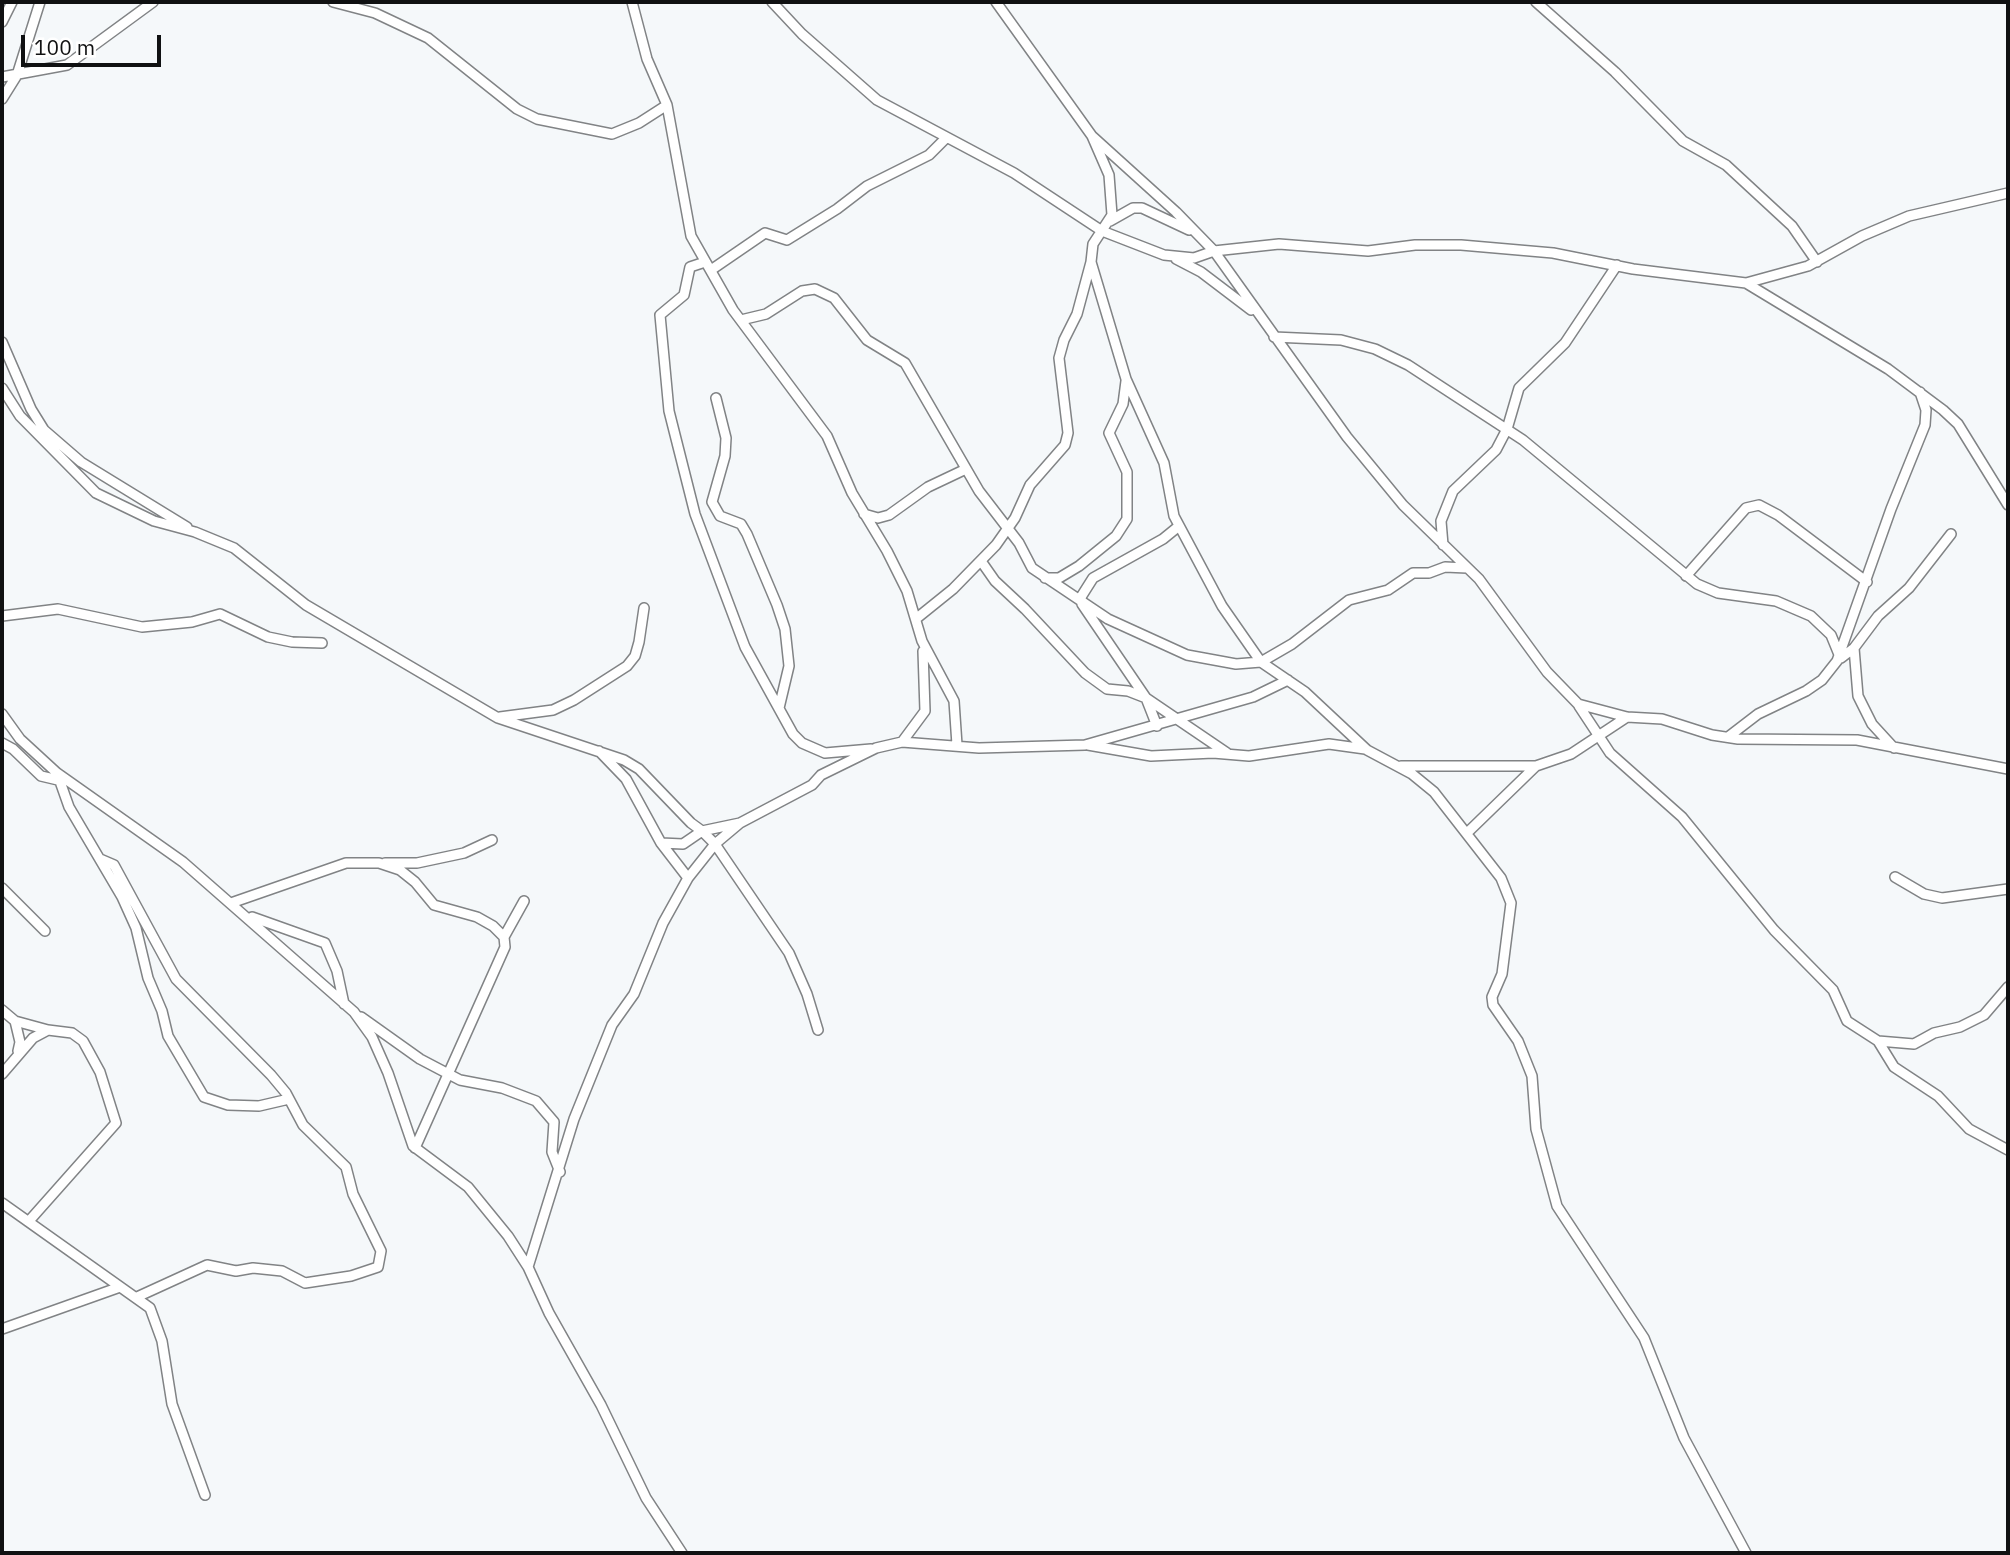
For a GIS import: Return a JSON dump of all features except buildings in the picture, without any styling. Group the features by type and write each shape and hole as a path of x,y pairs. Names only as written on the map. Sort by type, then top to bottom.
{"street":[{"path":"2,22 12,2"},
{"path":"2,99 17,75 40,2"},
{"path":"2,77 66,65 153,2"},
{"path":"333,2 380,15 433,41 517,109 537,119 611,134 639,123 667,105"},
{"path":"375,2 380,15"},
{"path":"632,2 647,59 667,105 682,183 686,223 741,320 827,436 864,514 898,572 916,618 922,641 925,711 902,742"},
{"path":"772,2 793,26 868,94 1014,173 1102,231 1168,255 1201,272 1261,318"},
{"path":"996,2 1092,136 1214,251 1347,437 1403,505 1467,568 1518,629 1547,672 1578,704 1610,753 1648,785 1700,836 1774,930 1833,990 1847,1021 1878,1041 1894,1067 1938,1096 1977,1135 2008,1150"},
{"path":"1536,2 1606,64 1683,141 1726,165 1792,226 1817,262"},
{"path":"916,618 939,602 981,561 1008,529 1024,494 1067,440 1059,358 1064,340 1077,314 1093,244 1112,215 1109,174 1092,136"},
{"path":"946,138 929,155 867,186 792,237 783,240 765,233 708,266 690,267 684,295 660,315 669,411 695,514 744,648 793,734 811,748 834,754 902,742 979,748 1085,744 1253,697 1288,680"},
{"path":"1746,283 1817,262 1861,236 1909,216 2008,192"},
{"path":"1109,222 1133,208 1142,208 1196,233"},
{"path":"1168,255 1194,258 1214,251 1279,244 1368,251 1436,244 1542,252 1746,283 1765,292 1919,391 1958,424 2008,505"},
{"path":"1091,262 1126,379 1159,447 1170,501 1179,526 1222,606 1261,662 1288,680 1367,750 1399,766 1434,792 1468,832 1509,892 1511,903 1502,974 1492,997 1497,1014 1518,1041 1532,1076 1536,1129 1557,1206 1644,1338 1684,1438 1746,1553"},
{"path":"1443,545 1441,521 1452,491 1496,450 1507,429 1519,388 1565,343 1616,265"},
{"path":"741,320 766,314 802,291 815,289 834,298 866,340 905,363 932,404 966,469 1028,563 1043,578 1082,604 1187,655 1236,664 1261,662 1292,644 1349,600 1388,590 1413,573 1429,573 1445,567 1467,568"},
{"path":"1274,337 1341,340 1375,349 1414,369 1466,406 1507,429 1697,584 1718,593 1776,601 1811,616 1831,635 1838,659"},
{"path":"2,342 23,393 44,430 81,462 195,532"},
{"path":"1043,578 1059,578 1079,566 1116,536 1127,519 1127,472 1109,433 1123,404 1126,379"},
{"path":"2,388 8,400 38,436 96,493 154,521 195,532 234,548 306,605 498,718 596,748 639,769 715,844 789,953 807,994 818,1030"},
{"path":"1838,659 1924,425 1926,410 1919,391"},
{"path":"716,398 726,438 725,456 712,502 720,516 741,524 747,534 785,629 789,666 779,708"},
{"path":"864,514 878,518 889,515 928,487 966,469"},
{"path":"1686,576 1745,508 1759,505 1778,515 1867,582"},
{"path":"1157,726 1146,698 1082,604 1083,591 1093,578 1163,539 1179,526"},
{"path":"1728,737 1758,714 1814,685 1838,659 1854,649 1874,619 1909,588 1951,534"},
{"path":"981,561 995,581 1085,673 1107,689 1128,691 1146,698 1181,719 1227,753"},
{"path":"498,718 553,710 574,700 627,666 635,656 644,608"},
{"path":"2,616 58,609 142,627 192,622 220,614 268,637 322,643"},
{"path":"922,641 954,701 957,745"},
{"path":"1854,649 1858,695 1872,724 1895,749"},
{"path":"1578,704 1627,717 1655,717 1712,735 1738,740 1832,738 2008,769"},
{"path":"2,714 20,739 57,776 183,862 344,1004 396,1044 470,1084 523,1094 546,1110 554,1122 552,1152 560,1172"},
{"path":"1399,766 1536,765 1570,754 1627,717"},
{"path":"2,744 13,749 41,776 57,776"},
{"path":"1085,744 1151,756 1227,753 1249,756 1329,744 1367,750"},
{"path":"596,748 626,779 661,843 688,878"},
{"path":"661,843 683,844 702,831 740,822 812,785 821,775 876,748"},
{"path":"1468,832 1536,765"},
{"path":"57,776 69,807 136,928 148,978 162,1011 167,1036 206,1100 228,1105 259,1106 289,1099"},
{"path":"528,1267 593,1068 612,1025 634,994 663,923 688,878 715,844 740,822"},
{"path":"231,903 346,863 417,863 452,855 492,839"},
{"path":"100,859 114,865 176,979 217,1023 244,1045 289,1099 303,1125 348,1170 353,1194 380,1246 381,1259 378,1267 368,1272 305,1283 282,1272 253,1268 236,1271 207,1265 137,1297"},
{"path":"379,863 400,870 415,882 434,905 477,918 504,937"},
{"path":"1895,877 1924,894 1942,898 2008,889"},
{"path":"2,887 45,931"},
{"path":"415,1148 505,947 504,937 524,901"},
{"path":"244,914 325,943 334,961 344,1004"},
{"path":"1878,1041 1911,1044 1934,1033 1960,1027 1984,1015 2008,987"},
{"path":"2,1010 15,1021 72,1033 83,1041 100,1072 116,1124 29,1221"},
{"path":"354,1012 372,1037 415,1148 468,1186 509,1236 528,1267 646,1498 682,1553"},
{"path":"15,1021 20,1042 17,1053"},
{"path":"2,1074 17,1053 33,1038 48,1030"},
{"path":"2,1203 150,1308 162,1341 169,1396 205,1495"},
{"path":"4,1324 120,1287"}]}
